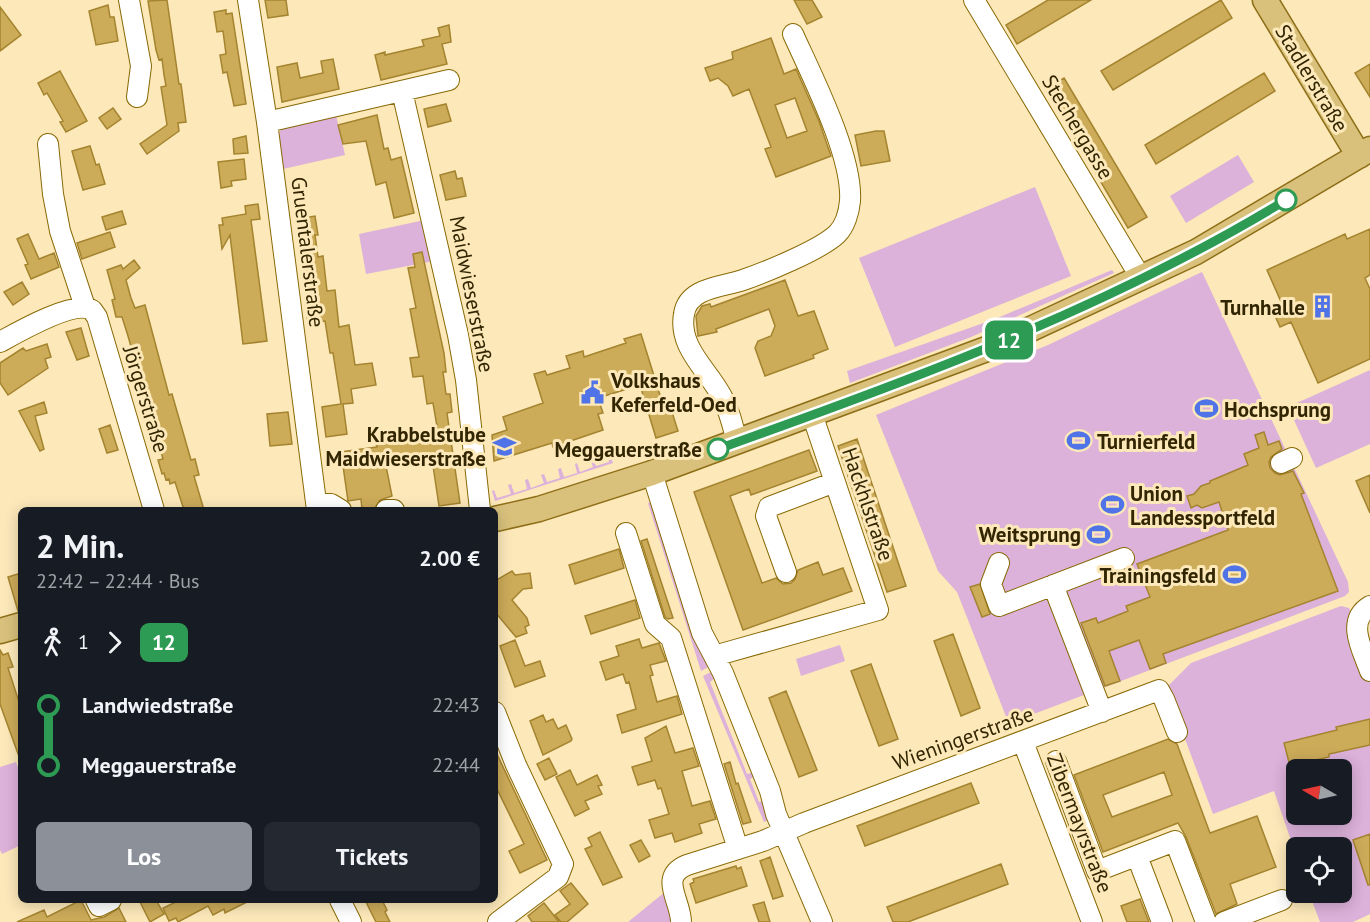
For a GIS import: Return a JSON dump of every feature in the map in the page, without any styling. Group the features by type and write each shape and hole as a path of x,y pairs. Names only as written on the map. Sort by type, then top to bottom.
{"main road":[{"name":"Stadlerstraße","path":"1265,0 1365,153"},
{"path":"498,518 540,509 652,473 992,347 1196,252 1365,153"},
{"path":"0,632 18,626"}],"street":[{"path":"129,0 141,66 137,97"},
{"name":"Gruentalerstraße","path":"248,0 267,123 317,507"},
{"name":"Stechergasse","path":"974,0 1141,278"},
{"path":"737,442 722,396 691,351 683,324 685,308 694,297 703,291 750,278 830,240 842,228 850,200 845,160 816,84 793,34"},
{"path":"267,123 449,80"},
{"name":"Maidwieserstraße","path":"402,91 458,335 466,380 480,507"},
{"name":"Jörgerstraße","path":"48,144 53,194 60,231 85,307 92,310 97,317 153,507"},
{"path":"0,342 37,323 73,309 85,307"},
{"name":"Hackhlstraße","path":"714,656 879,610 812,414"},
{"path":"652,473 702,633 714,656 770,791 783,832 822,922"},
{"path":"786,572 766,516 769,507 835,482"},
{"path":"317,507 331,504 336,507"},
{"path":"627,533 655,624 671,638 738,849"},
{"path":"999,563 991,584 999,606 1124,558"},
{"path":"1053,585 1102,712"},
{"path":"1367,608 1360,616 1356,629 1370,671"},
{"name":"Wieningerstraße","path":"681,922 672,882 675,872 687,865 738,849 1159,690 1177,732"},
{"path":"498,720 516,765 563,864 558,877 498,922"},
{"name":"Zibermayrstraße","path":"1023,742 1092,922"},
{"path":"1056,761 1097,871 1175,842 1206,922"},
{"path":"1137,856 1162,922"},
{"path":"1224,922 1282,900"},
{"path":"342,903 351,922"}],"shaded area":[{"path":"336,115 345,155 283,169 279,134 281,129"},
{"path":"1238,155 1254,182 1186,223 1170,196"},
{"path":"1035,187 1071,276 895,347 859,258"},
{"path":"425,220 434,261 366,274 359,234"},
{"path":"1112,270 1114,273 971,337 850,383 847,371 995,319"},
{"name":"Union Landessportfeld","path":"1202,272 1348,582 1349,592 1345,596 1013,722 1007,719 957,592 938,571 876,415 1048,345"},
{"path":"1370,370 1370,444 1316,468 1288,407"},
{"path":"609,452 613,463 495,501 492,491 494,490 497,498 511,494 508,485 511,484 514,493 527,489 525,480 528,479 531,488 544,483 541,475 544,474 547,482 560,478 558,469 561,468 564,477 577,473 575,464 577,463 580,472 593,467 590,459 593,458 596,466 609,462 607,453"},
{"path":"652,502 712,665 701,671 648,503"},
{"path":"1341,606 1349,608 1370,680 1370,914 1353,922 1320,922 1313,903 1352,903 1352,837 1290,837 1274,791 1213,814 1166,688 1191,663"},
{"path":"840,645 845,661 801,676 796,659"},
{"path":"715,670 715,678 710,682 747,774 758,771 759,774 750,779 759,802 768,799 771,819 764,822 703,676"},
{"path":"16,762 18,767 18,846 2,854 0,850 0,767"},
{"path":"665,892 673,922 628,922"}],"building":[{"path":"167,0 186,122 178,123 179,131 147,154 140,144 167,125 161,87 166,86 162,59 159,60 156,50 148,1"},
{"path":"265,0 286,0 288,15 268,18"},
{"path":"794,0 812,0 822,17 807,24"},
{"path":"1048,0 1091,0 1017,44 1006,25"},
{"path":"1221,0 1232,18 1113,90 1101,71"},
{"path":"108,5 110,17 114,17 118,41 96,45 89,11"},
{"path":"0,7 21,35 0,51"},
{"path":"226,10 226,14 232,13 246,104 234,106 227,72 223,73 220,55 226,54 223,31 217,32 214,12"},
{"path":"449,25 451,42 442,44 447,64 381,80 375,55 385,52 385,55 424,46 422,40 440,36 438,28"},
{"path":"771,38 784,74 796,69 819,121 831,156 776,177 765,149 771,147 749,89 733,96 728,86 718,78 710,81 705,68 733,59 732,52","holes":["795,98 807,131 787,138 775,105"]},
{"path":"333,59 339,89 282,102 277,67 297,63 300,78 323,73 321,61"},
{"path":"1370,64 1370,97 1355,73"},
{"path":"60,71 87,121 66,132 60,122 63,121 47,93 44,95 38,83"},
{"path":"1264,73 1275,91 1156,164 1145,145"},
{"path":"1064,78 1147,217 1128,228 1046,89"},
{"path":"446,104 451,121 428,127 424,109"},
{"path":"113,108 121,119 107,129 99,118"},
{"path":"377,115 384,149 388,148 391,160 401,157 414,213 394,218 386,182 376,185 366,141 343,144 338,125"},
{"path":"884,131 890,161 861,166 855,135"},
{"path":"246,136 248,153 234,154 233,139"},
{"path":"90,146 105,184 83,190 72,151"},
{"path":"244,159 246,179 231,181 232,186 221,188 218,162"},
{"path":"455,171 457,179 462,178 466,196 446,200 440,175"},
{"path":"258,204 260,219 251,220 267,341 243,344 230,235 222,249 219,225 223,225 222,218 246,214 245,206"},
{"path":"122,211 126,224 106,230 102,217"},
{"path":"315,216 318,257 323,256 327,291 335,290 339,327 349,325 355,365 372,363 376,385 351,389 353,403 343,404 347,434 326,437 322,407 341,404 325,321 308,323 305,301 308,301 306,281 297,219"},
{"name":"Turnhalle","path":"1370,229 1370,275 1365,278 1370,289 1370,359 1318,383 1291,322 1280,327 1272,309 1282,304 1267,270 1345,234 1347,239"},
{"path":"110,232 115,247 82,259 77,243"},
{"path":"28,234 39,259 54,253 59,267 31,279 25,265 28,264 17,239"},
{"path":"422,252 444,353 446,372 443,372 446,394 450,394 452,412 447,413 460,503 439,506 432,459 386,466 392,496 380,500 376,507 362,507 361,499 348,501 341,452 377,447 376,444 438,432 433,403 427,404 423,376 413,377 410,358 419,357 410,309 416,308 408,268 415,267 413,254"},
{"path":"134,260 140,268 126,280 135,308 145,305 169,395 172,394 191,460 195,459 199,475 194,476 203,507 183,507 175,482 170,484 169,479 166,480 164,473 162,474 158,460 163,459 156,434 151,436 146,419 151,418 128,336 122,317 116,317 112,300 115,299 107,270 121,265 123,269"},
{"path":"785,280 798,316 814,311 828,349 813,355 814,358 765,376 755,348 758,341 771,336 775,326 769,309 716,329 717,332 698,336 696,316 702,306 710,304 711,307"},
{"path":"22,282 29,294 13,305 4,292"},
{"path":"81,328 89,356 77,360 66,332"},
{"name":"Volkshaus Keferfeld-Oed","path":"641,334 665,411 671,409 678,431 656,438 640,385 598,398 603,413 598,414 603,430 553,447 552,443 494,461 492,435 507,430 503,417 543,403 534,374 545,371 547,375 570,368 566,356 583,351 584,357 626,343 624,339"},
{"path":"47,344 51,357 45,359 48,368 8,395 0,383 0,363 23,348 26,351"},
{"path":"44,402 47,413 35,416 44,449 40,451 19,411"},
{"path":"288,412 292,444 270,446 267,414"},
{"path":"110,425 118,450 107,453 99,429"},
{"name":"Trainingsfeld","path":"1264,432 1268,445 1279,441 1282,449 1271,457 1270,468 1280,475 1293,471 1304,493 1301,494 1338,591 1163,654 1166,663 1150,669 1139,640 1109,651 1120,681 1105,686 1081,623 1096,618 1098,623 1128,611 1126,606 1150,597 1137,564 1228,530 1219,502 1202,508 1197,505 1191,508 1187,496 1194,494 1210,481 1248,465 1244,454 1259,448 1255,435"},
{"path":"857,439 906,586 887,592 838,446"},
{"path":"809,450 817,471 751,495 749,489 730,496 762,583 776,578 783,584 791,583 798,570 818,562 823,575 843,568 852,591 743,630 694,492"},
{"path":"1370,475 1370,513 1356,481"},
{"path":"647,539 673,618 665,617 641,541"},
{"path":"619,549 624,568 575,584 569,565"},
{"path":"512,571 515,575 530,573 532,588 523,589 512,600 527,618 529,625 525,627 527,633 516,637 498,616 498,579"},
{"path":"18,574 18,611 8,577"},
{"path":"980,584 990,614 982,617 970,587"},
{"path":"635,600 640,618 591,634 585,616"},
{"path":"953,634 980,708 961,716 934,641"},
{"path":"639,639 642,648 659,643 666,661 650,665 653,675 650,676 657,702 677,696 682,714 622,733 617,715 636,709 629,682 626,683 623,674 606,680 600,662 619,656 616,646"},
{"path":"515,640 525,666 540,661 545,676 515,687 500,646"},
{"path":"0,650 3,655 8,653 13,667 8,668 18,699 18,754 0,704"},
{"path":"871,664 898,739 879,746 851,671"},
{"path":"786,691 817,770 799,777 769,698"},
{"path":"543,715 546,722 553,719 558,729 566,725 572,739 543,755 530,721"},
{"path":"1370,719 1370,745 1329,754 1329,757 1320,759 1288,759 1284,743 1337,730 1336,727"},
{"path":"666,726 675,753 693,748 699,766 682,771 692,806 710,801 716,819 699,824 702,833 675,842 672,833 655,838 649,820 669,814 661,788 658,789 655,780 638,785 632,767 652,761 645,738"},
{"path":"1168,739 1177,744 1210,833 1257,816 1276,867 1230,884 1237,904 1216,914 1186,837 1178,823 1103,852 1074,775","holes":["1164,772 1172,795 1112,817 1103,795"]},
{"path":"498,756 547,860 520,873 509,851 524,844 498,791"},
{"path":"549,758 557,774 545,780 537,764"},
{"path":"730,762 751,822 743,824 724,764"},
{"path":"570,770 577,785 597,775 602,785 598,786 602,794 585,801 589,809 575,816 556,777"},
{"path":"971,783 979,803 865,846 857,826"},
{"path":"600,832 622,877 603,885 585,849 592,846 588,838"},
{"path":"1370,834 1370,885 1368,885 1353,840"},
{"path":"641,840 650,856 639,862 630,845"},
{"path":"770,857 783,896 773,899 760,861"},
{"path":"1001,864 1008,884 908,922 893,922 887,907"},
{"path":"736,866 737,869 741,867 747,886 696,903 690,884 694,882 693,879"},
{"path":"571,883 588,904 567,922 561,922 555,915 570,904 560,891"},
{"path":"1140,899 1149,922 1127,922 1121,906"},
{"path":"764,902 770,922 759,922 753,905"},
{"path":"75,903 82,903 91,920 104,917 119,908 126,922 17,922 44,910 47,917"},
{"path":"140,903 158,903 164,914 150,922"},
{"path":"174,903 245,903 225,913 224,909 213,915 208,906 178,922 176,918 169,921 163,908"},
{"path":"366,903 384,903 387,910 385,912 390,922 376,922"},
{"path":"544,903 559,922 532,922 528,916"}],"bus line":[{"name":"12","path":"718,449 992,347 1056,319 1196,252 1286,200"}],"place":[{"name":"Turnhalle","path":"1323,307"},
{"name":"Volkshaus Keferfeld-Oed","path":"593,392"},
{"name":"Hochsprung","path":"1206,409"},
{"name":"Turnierfeld","path":"1079,441"},
{"name":"Krabbelstube Maidwieserstraße","path":"504,446"},
{"name":"Meggauerstraße","path":"718,449"},
{"name":"Union Landessportfeld","path":"1112,505"},
{"name":"Weitsprung","path":"1099,534"},
{"name":"Trainingsfeld","path":"1234,575"}]}
